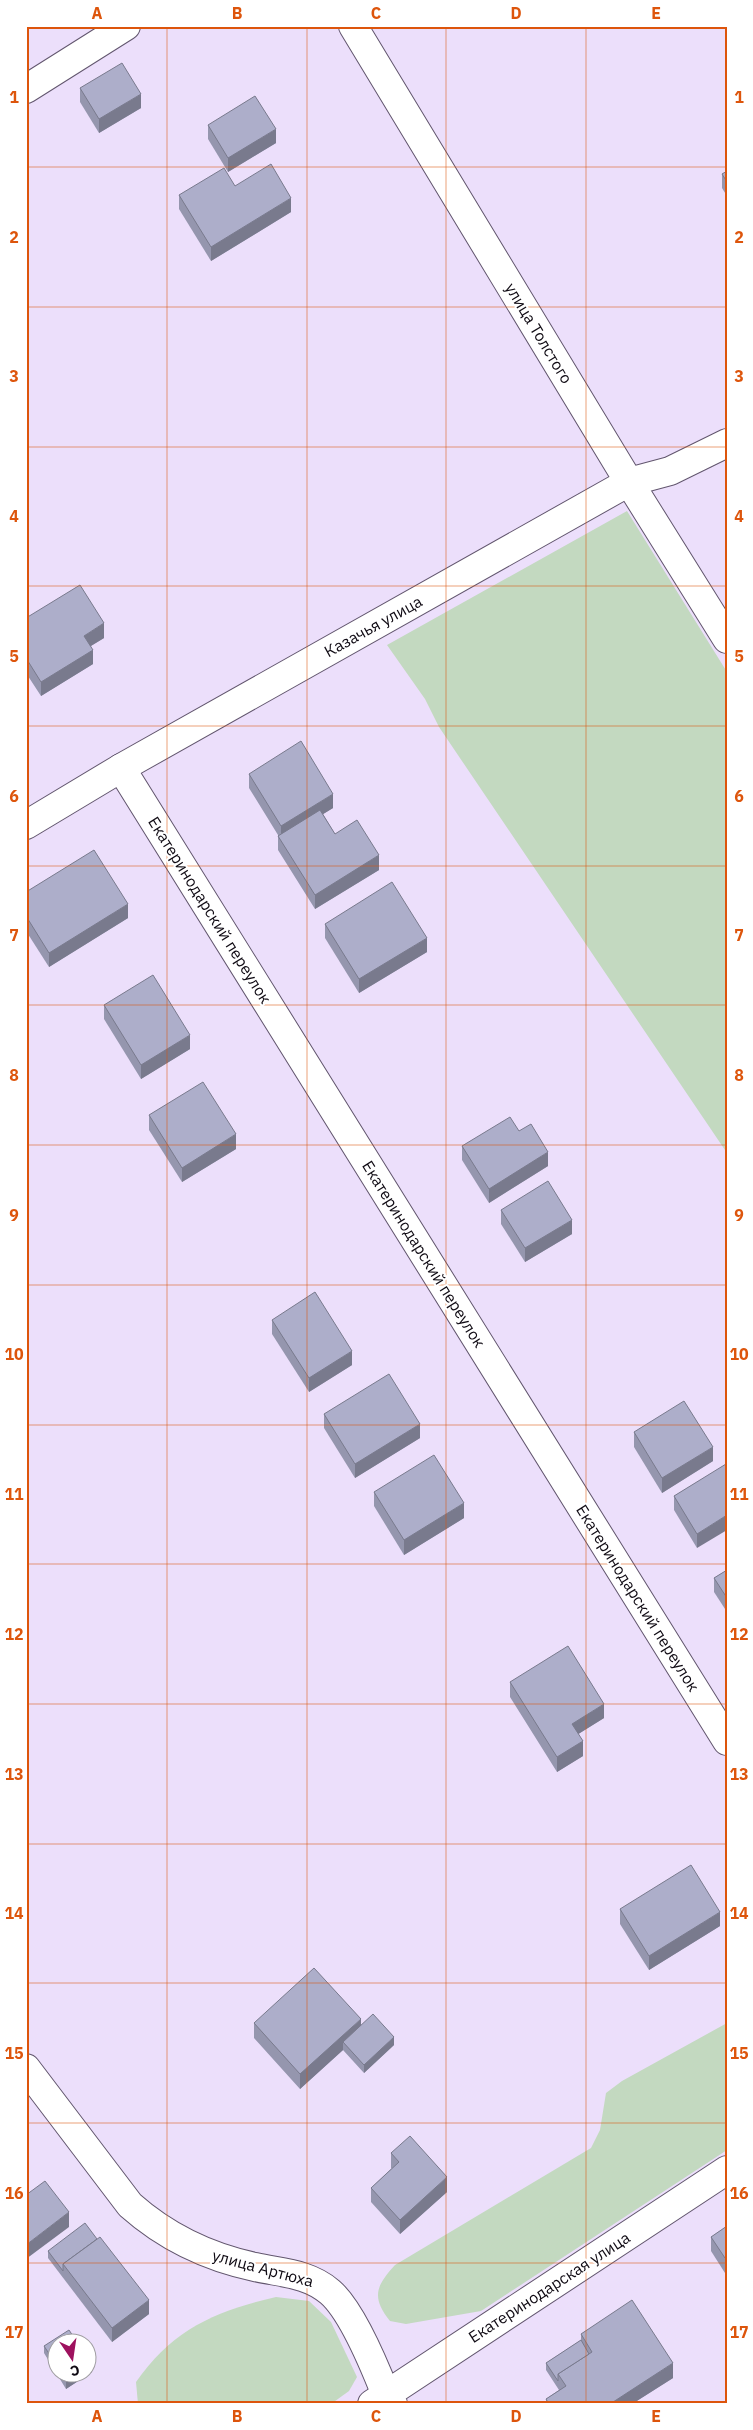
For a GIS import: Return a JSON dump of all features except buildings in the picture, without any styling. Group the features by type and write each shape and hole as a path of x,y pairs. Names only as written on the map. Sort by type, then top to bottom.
{"street":[{"path":"26,89 126,26"},
{"name":"улица Толстого","path":"353,26 629,482 727,639"},
{"name":"Казачья улица","path":"26,825 122,768 629,482 670,471 727,443"},
{"name":"Екатеринодарский переулок","path":"122,768 727,1741"},
{"name":"улица Артюха","path":"26,2068 130,2205 149,2222 174,2238 212,2256 311,2279 332,2293 370,2357 384,2401"},
{"name":"Екатеринодарская улица","path":"384,2401 727,2170"}],"green space":[{"path":"627,511 727,672 727,1153 439,727 425,699 387,645"},
{"path":"727,2023 727,2150 481,2311 406,2324 390,2321 380,2305 378,2292 384,2279 395,2265 591,2148 600,2130 606,2093 622,2081"},
{"path":"276,2297 309,2301 331,2322 357,2377 349,2391 331,2404 138,2404 136,2382 164,2349 180,2336 214,2316"}]}
